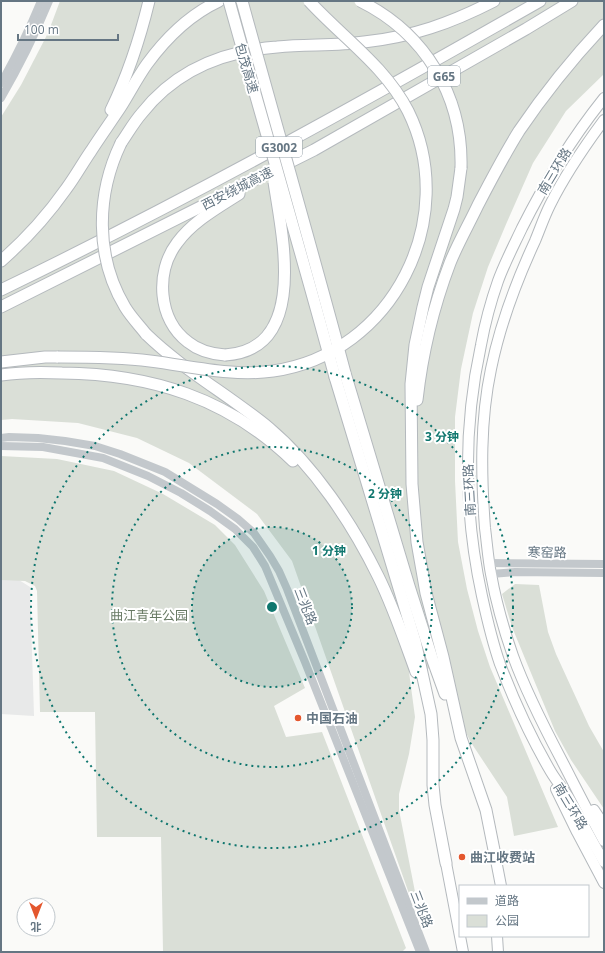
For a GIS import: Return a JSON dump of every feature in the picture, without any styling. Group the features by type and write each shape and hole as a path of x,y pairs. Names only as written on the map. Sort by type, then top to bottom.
{"highway":[{"path":"90,151 117,98 126,76 140,36 149,1"},
{"path":"1,261 28,236 65,190 146,65 163,44 188,20 206,7 219,1"},
{"name":"包茂高速","path":"228,1 266,136"},
{"path":"242,1 310,242 340,375 415,641 431,714 435,805 459,935"},
{"path":"1,362 58,357 117,358 224,372 245,373 273,371 309,362 335,349 353,337 371,322 393,297 416,253 422,232 426,208 426,180 418,136 405,107 389,82 373,63 309,1"},
{"path":"360,1 384,15 405,31 423,51 440,77 450,99 457,124 461,168 459,185 454,209 428,287 423,307 415,345 411,384 412,484 415,524 420,560 426,593 443,657 461,738"},
{"path":"431,714 393,610 379,577 354,531 324,487 294,451 268,428 227,396 173,358 146,334 125,307 110,274 103,239 102,213 112,165 121,143 140,115 158,96 182,76 201,65 235,53 262,48 350,44 393,38 435,27 494,1"},
{"name":"西安绕城高速","path":"1,290 134,223 279,147 407,77 540,1"},
{"name":"西安绕城高速","path":"1,307 297,158 421,89 572,1"},
{"path":"412,443 418,387 425,348 450,263 460,240 491,180 519,132 574,58 604,26"},
{"name":"南三环路","path":"600,842 552,774 518,706 500,664 488,622 472,538 469,509 467,452 468,428 474,382 484,332 496,288 509,254 531,211 563,155 604,98"},
{"name":"南三环路","path":"604,120 582,151 550,206 529,252 510,300 490,370 484,416 482,465 483,502 489,563 496,598 513,655 521,677 600,842 604,862"},
{"path":"266,136 340,375 430,651 486,810 501,885"},
{"name":"G65","path":"266,136 280,224 284,255 285,277 283,299 277,320 274,327 262,341 256,346 247,350 225,355 206,352 194,346 184,340 173,326 165,308 163,297 163,279 173,249 195,225 234,197 297,158"},
{"path":"1,374 76,373 123,377 172,388 202,400 240,419 274,444 307,475 354,531"},
{"path":"566,769 604,825"},
{"path":"552,774 555,786 576,832 604,883"},
{"path":"459,937 462,952"},
{"path":"497,937 498,952"}],"street":[{"path":"1,82 16,57 41,1"},
{"path":"1,98 32,41 49,1"},
{"name":"三兆路","path":"1,438 38,438 65,441 95,446 120,454 165,472 228,512 254,533 279,571 426,952"},
{"name":"三兆路","path":"1,446 43,447 103,458 148,476 181,493 210,511 235,529 252,547 265,566 305,662 420,952"},
{"name":"寒窑路","path":"489,563 604,564"},
{"name":"寒窑路","path":"491,574 515,572 604,573"}],"shaded area":[{"path":"1,580 19,580 30,587 34,716 1,714"}],"green space":[{"path":"60,1 604,1 604,74 566,111 533,163 507,222 488,267 473,313 461,369 455,417 455,481 458,542 467,589 478,631 490,667 558,827 514,836 507,797 470,741 461,722 448,665 409,672 415,717 409,754 399,794 399,810 417,902 413,905 292,561 257,514 189,463 137,438 78,423 12,419 1,420 1,117 21,85 48,33"},
{"name":"曲江青年公园","path":"1,456 57,459 114,471 163,494 215,525 235,545 264,591 305,688 274,706 286,737 322,732 406,948 402,952 163,951 161,837 97,837 95,712 40,712 37,591 35,586 25,581 1,580"},
{"path":"515,584 539,585 548,632 556,654 589,726 604,752 604,809 571,760 555,731 512,627 502,594"}],"place":[{"name":"中国石油","path":"298,718"},
{"name":"曲江收费站","path":"462,857"}]}
